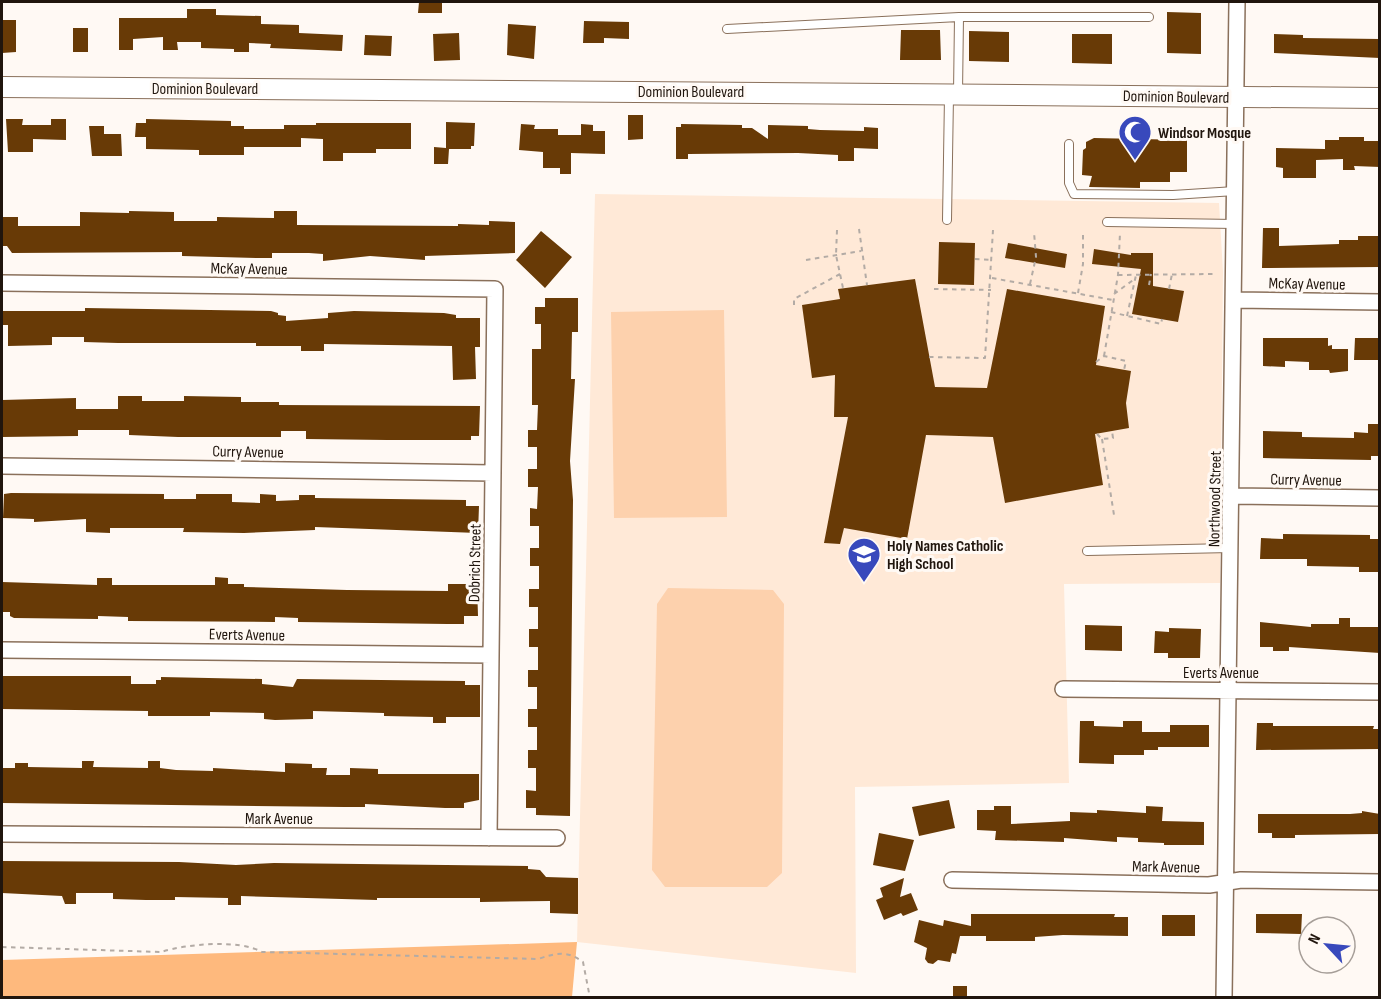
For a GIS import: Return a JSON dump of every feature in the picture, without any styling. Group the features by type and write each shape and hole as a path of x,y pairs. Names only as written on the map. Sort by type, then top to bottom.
{"street":[{"name":"Northwood Street","path":"1224,998 1224,882 1230,690 1237,2"},
{"name":"Dominion Boulevard","path":"2,87 1380,98"},
{"name":"McKay Avenue","path":"2,283 495,290"},
{"name":"Dobrich Street","path":"489,838 495,290"},
{"name":"McKay Avenue","path":"1234,300 1380,302"},
{"name":"Curry Avenue","path":"2,466 493,473"},
{"name":"Curry Avenue","path":"1232,496 1380,498"},
{"name":"Everts Avenue","path":"2,650 491,655"},
{"name":"Everts Avenue","path":"1063,688 1380,692"},
{"name":"Mark Avenue","path":"2,834 557,838"},
{"name":"Mark Avenue","path":"952,880 1209,885 1224,882 1380,882"}],"lane":[{"path":"947,220 959,17"},
{"path":"727,29 959,17 1149,17"},
{"path":"1069,144 1069,183 1074,194 1173,195 1235,190"},
{"path":"1107,222 1235,224"},
{"path":"1087,551 1231,548"}],"path":[{"path":"859,229 867,285"},
{"path":"837,230 836,255 843,288"},
{"path":"929,357 985,358 992,278 993,231"},
{"path":"1030,285 1036,257 1034,232"},
{"path":"1096,362 1104,356 1118,275 1120,233"},
{"path":"1078,293 1083,264 1083,234"},
{"path":"807,260 861,251"},
{"path":"975,259 993,260"},
{"path":"795,304 794,299 840,274"},
{"path":"1149,285 1150,274"},
{"path":"1169,289 1172,274"},
{"path":"1118,275 1213,274"},
{"path":"1114,294 1136,276"},
{"path":"1127,316 1136,276"},
{"path":"992,278 1113,300"},
{"path":"934,289 991,290"},
{"path":"1111,312 1161,324 1162,320"},
{"path":"1104,356 1126,361 1124,370"},
{"path":"1102,439 1113,438 1112,431"},
{"path":"1097,434 1102,439 1114,515"},
{"path":"2,947 161,952 182,946 251,946 262,952 538,959 557,952 573,954 583,962 590,998"}],"shaded area":[{"name":"Holy Names Catholic High School","path":"595,194 1219,203 1223,272 1220,583 1064,584 1069,783 855,787 856,973 577,942"},
{"path":"724,310 727,517 614,518 611,312"},
{"path":"668,588 773,590 784,604 782,873 767,887 665,887 652,870 657,604"},
{"path":"577,942 572,997 2,997 2,960"}],"building":[{"path":"419,2 442,2 442,13 418,13"},
{"path":"187,9 216,9 216,15 261,16 261,24 299,25 299,33 343,35 342,51 270,48 271,44 249,43 249,52 234,52 234,49 201,48 201,42 177,42 178,50 163,50 163,37 133,39 133,50 119,50 119,18 187,18"},
{"path":"1167,12 1201,13 1201,54 1167,53"},
{"path":"2,20 16,20 16,52 2,53"},
{"path":"584,21 629,22 629,39 604,38 604,43 583,43"},
{"path":"508,24 536,26 534,59 507,55"},
{"path":"73,28 88,28 88,52 73,52"},
{"path":"901,30 940,30 941,60 900,60"},
{"path":"969,31 1009,32 1009,62 969,61"},
{"path":"459,33 460,60 434,61 433,34"},
{"path":"1072,34 1112,34 1112,64 1072,63"},
{"path":"1274,34 1303,35 1303,38 1380,39 1380,58 1274,53"},
{"path":"365,35 392,36 391,56 364,55"},
{"path":"628,115 643,115 643,139 628,140"},
{"path":"6,119 23,119 22,125 51,125 51,119 66,119 66,140 33,139 33,152 8,152"},
{"path":"146,119 231,121 231,126 244,126 244,129 284,129 284,125 316,125 316,123 411,123 411,149 376,149 376,153 343,153 343,161 323,161 323,139 301,138 301,147 244,147 244,155 199,155 199,150 146,149 146,137 135,137 136,123 146,123"},
{"path":"446,122 475,123 474,146 471,146 471,149 449,149 448,164 434,164 434,147 446,148"},
{"path":"521,124 535,125 534,129 558,129 558,135 581,135 581,124 593,125 593,131 605,131 605,154 571,153 571,174 560,174 560,168 543,168 543,152 519,150"},
{"path":"681,124 742,125 742,128 752,128 768,139 768,125 808,126 808,129 820,130 864,131 864,127 878,128 878,149 854,148 854,161 838,161 838,155 798,153 688,154 688,159 676,159 676,127 681,127"},
{"path":"89,126 104,126 104,134 121,134 122,156 92,156"},
{"path":"1339,137 1364,137 1364,141 1380,141 1380,167 1354,166 1355,170 1343,170 1343,159 1316,160 1316,178 1283,178 1283,168 1276,167 1276,148 1325,149 1325,140 1339,140"},
{"name":"Windsor Mosque","path":"1094,138 1187,140 1187,172 1170,172 1170,182 1140,182 1140,188 1089,187 1092,176 1082,175 1083,150 1086,148 1086,142"},
{"path":"129,211 174,212 174,221 217,221 217,217 274,218 274,211 297,211 297,225 458,226 458,224 489,225 489,221 515,222 515,253 425,256 425,260 370,256 323,261 323,254 309,253 272,253 272,258 256,258 182,256 182,252 12,253 7,246 2,246 2,217 18,217 18,226 80,226 80,212 129,213"},
{"path":"1263,228 1279,228 1279,246 1339,244 1339,240 1358,240 1358,236 1380,236 1380,267 1262,268"},
{"path":"541,231 572,257 545,288 516,260"},
{"path":"939,242 975,243 974,285 938,284"},
{"path":"1008,243 1067,254 1065,268 1005,258"},
{"path":"1094,249 1131,255 1131,253 1153,253 1153,286 1184,291 1178,322 1132,314 1141,269 1092,264"},
{"path":"915,279 935,387 987,388 1007,289 1105,306 1096,365 1131,371 1126,403 1129,428 1095,434 1103,485 1005,503 993,437 926,435 907,539 844,528 840,544 824,543 848,417 834,417 835,375 812,378 802,305 840,299 838,289"},
{"path":"545,298 578,298 578,332 572,332 571,379 575,379 570,461 573,500 570,816 536,815 536,808 526,808 526,790 536,791 536,768 528,768 528,750 537,750 537,727 528,727 528,709 537,709 537,687 528,687 528,670 538,670 538,647 529,647 529,629 538,629 538,607 529,607 529,589 539,589 539,566 530,566 530,548 539,548 539,526 530,526 530,508 537,509 538,487 528,487 528,469 537,469 537,447 528,447 528,430 537,430 538,405 532,405 532,349 541,349 541,324 535,324 535,307 545,307"},
{"path":"85,308 271,311 286,316 286,321 328,318 328,313 354,311 444,313 456,315 456,318 480,318 480,347 475,347 476,379 453,380 452,346 324,344 324,351 301,351 301,346 256,346 256,343 84,342 84,337 52,337 52,345 8,346 8,325 2,325 2,311 85,311"},
{"path":"1263,338 1328,338 1328,346 1332,345 1332,349 1348,349 1348,371 1330,373 1329,370 1309,370 1309,362 1285,361 1285,367 1263,366"},
{"path":"1355,338 1380,338 1380,360 1354,360"},
{"path":"118,396 142,396 142,401 184,401 184,396 241,397 241,402 279,402 279,405 480,406 479,436 471,436 471,440 306,439 306,431 281,431 281,437 178,437 129,435 129,430 78,430 78,436 2,437 2,400 76,398 76,409 118,409"},
{"path":"1368,424 1380,424 1380,456 1371,456 1371,460 1263,458 1263,431 1302,432 1302,437 1354,438 1354,432 1368,433"},
{"path":"4,494 164,494 164,499 196,499 196,494 232,494 232,502 260,503 260,494 276,495 276,501 299,500 299,495 315,495 315,498 466,500 466,506 479,506 478,533 315,527 315,530 244,533 183,532 184,528 110,528 110,533 86,532 86,519 34,522 34,519 3,518"},
{"path":"1283,534 1370,535 1370,539 1380,539 1380,572 1359,572 1359,567 1307,566 1307,559 1260,559 1261,538 1283,539"},
{"path":"215,577 228,578 228,584 244,584 244,587 347,590 448,591 448,584 477,584 478,616 464,616 464,624 447,624 298,622 298,618 275,617 275,622 128,621 128,617 98,616 98,619 14,618 10,616 10,612 2,612 2,582 97,585 97,578 112,578 112,585 215,585"},
{"path":"1339,618 1350,618 1350,627 1380,627 1380,653 1289,647 1289,651 1273,651 1273,647 1260,647 1260,622 1311,627 1311,624 1339,624"},
{"path":"1085,625 1122,626 1122,651 1085,650"},
{"path":"1169,628 1201,629 1200,658 1168,658 1168,653 1154,653 1155,631 1169,632"},
{"path":"2,676 131,676 131,684 156,684 156,680 161,680 161,677 262,679 262,684 293,687 297,679 465,681 465,685 480,685 480,717 446,717 446,723 433,723 433,717 384,716 384,713 313,711 313,719 275,720 264,719 264,713 210,712 210,716 148,716 148,711 2,709"},
{"path":"1080,721 1094,721 1094,726 1123,727 1123,721 1142,721 1142,732 1170,732 1170,725 1209,725 1209,747 1158,747 1158,750 1144,750 1144,755 1114,755 1114,764 1079,763"},
{"path":"1257,723 1273,723 1273,726 1374,726 1373,729 1380,729 1380,749 1256,750"},
{"path":"82,761 94,761 93,767 148,768 148,761 160,761 160,768 176,770 213,771 213,768 285,772 285,763 312,764 312,768 327,768 326,775 350,775 350,768 378,769 378,774 479,774 479,800 464,803 464,808 365,804 365,807 344,807 2,803 2,768 15,768 15,763 28,763 28,767 82,768"},
{"path":"949,800 955,828 919,836 912,807"},
{"path":"994,806 1011,806 1011,824 1070,821 1070,812 1097,813 1097,810 1146,813 1146,806 1163,807 1162,821 1204,822 1204,845 1164,845 1164,843 1138,842 1138,838 1117,837 1117,842 1064,838 1064,842 995,840 996,831 977,830 977,810 994,810"},
{"path":"1362,811 1380,814 1380,834 1295,835 1295,838 1272,838 1272,833 1258,833 1258,814 1350,814 1362,813"},
{"path":"879,833 914,840 905,871 873,865"},
{"path":"2,861 528,866 528,869 540,870 546,877 578,878 578,914 550,913 550,901 480,902 480,898 377,898 377,900 241,896 241,905 228,905 228,898 113,899 113,893 76,893 76,904 65,904 62,896 2,893"},
{"path":"904,878 900,897 911,893 918,910 903,916 901,913 884,920 876,900 883,897 880,888"},
{"path":"971,914 1115,914 1114,917 1128,917 1128,936 1063,935 1035,937 1035,941 986,941 986,936 960,936 956,954 952,953 950,962 938,960 933,964 928,963 925,959 927,948 914,942 919,920 943,926 944,920 971,926"},
{"path":"1256,914 1302,914 1297,915 1297,934 1256,933"},
{"path":"1162,915 1195,915 1195,936 1162,936"},
{"path":"953,986 967,986 967,998 953,998"}],"place":[{"name":"Windsor Mosque","path":"1135,161"},
{"name":"Holy Names Catholic High School","path":"864,583"}]}
